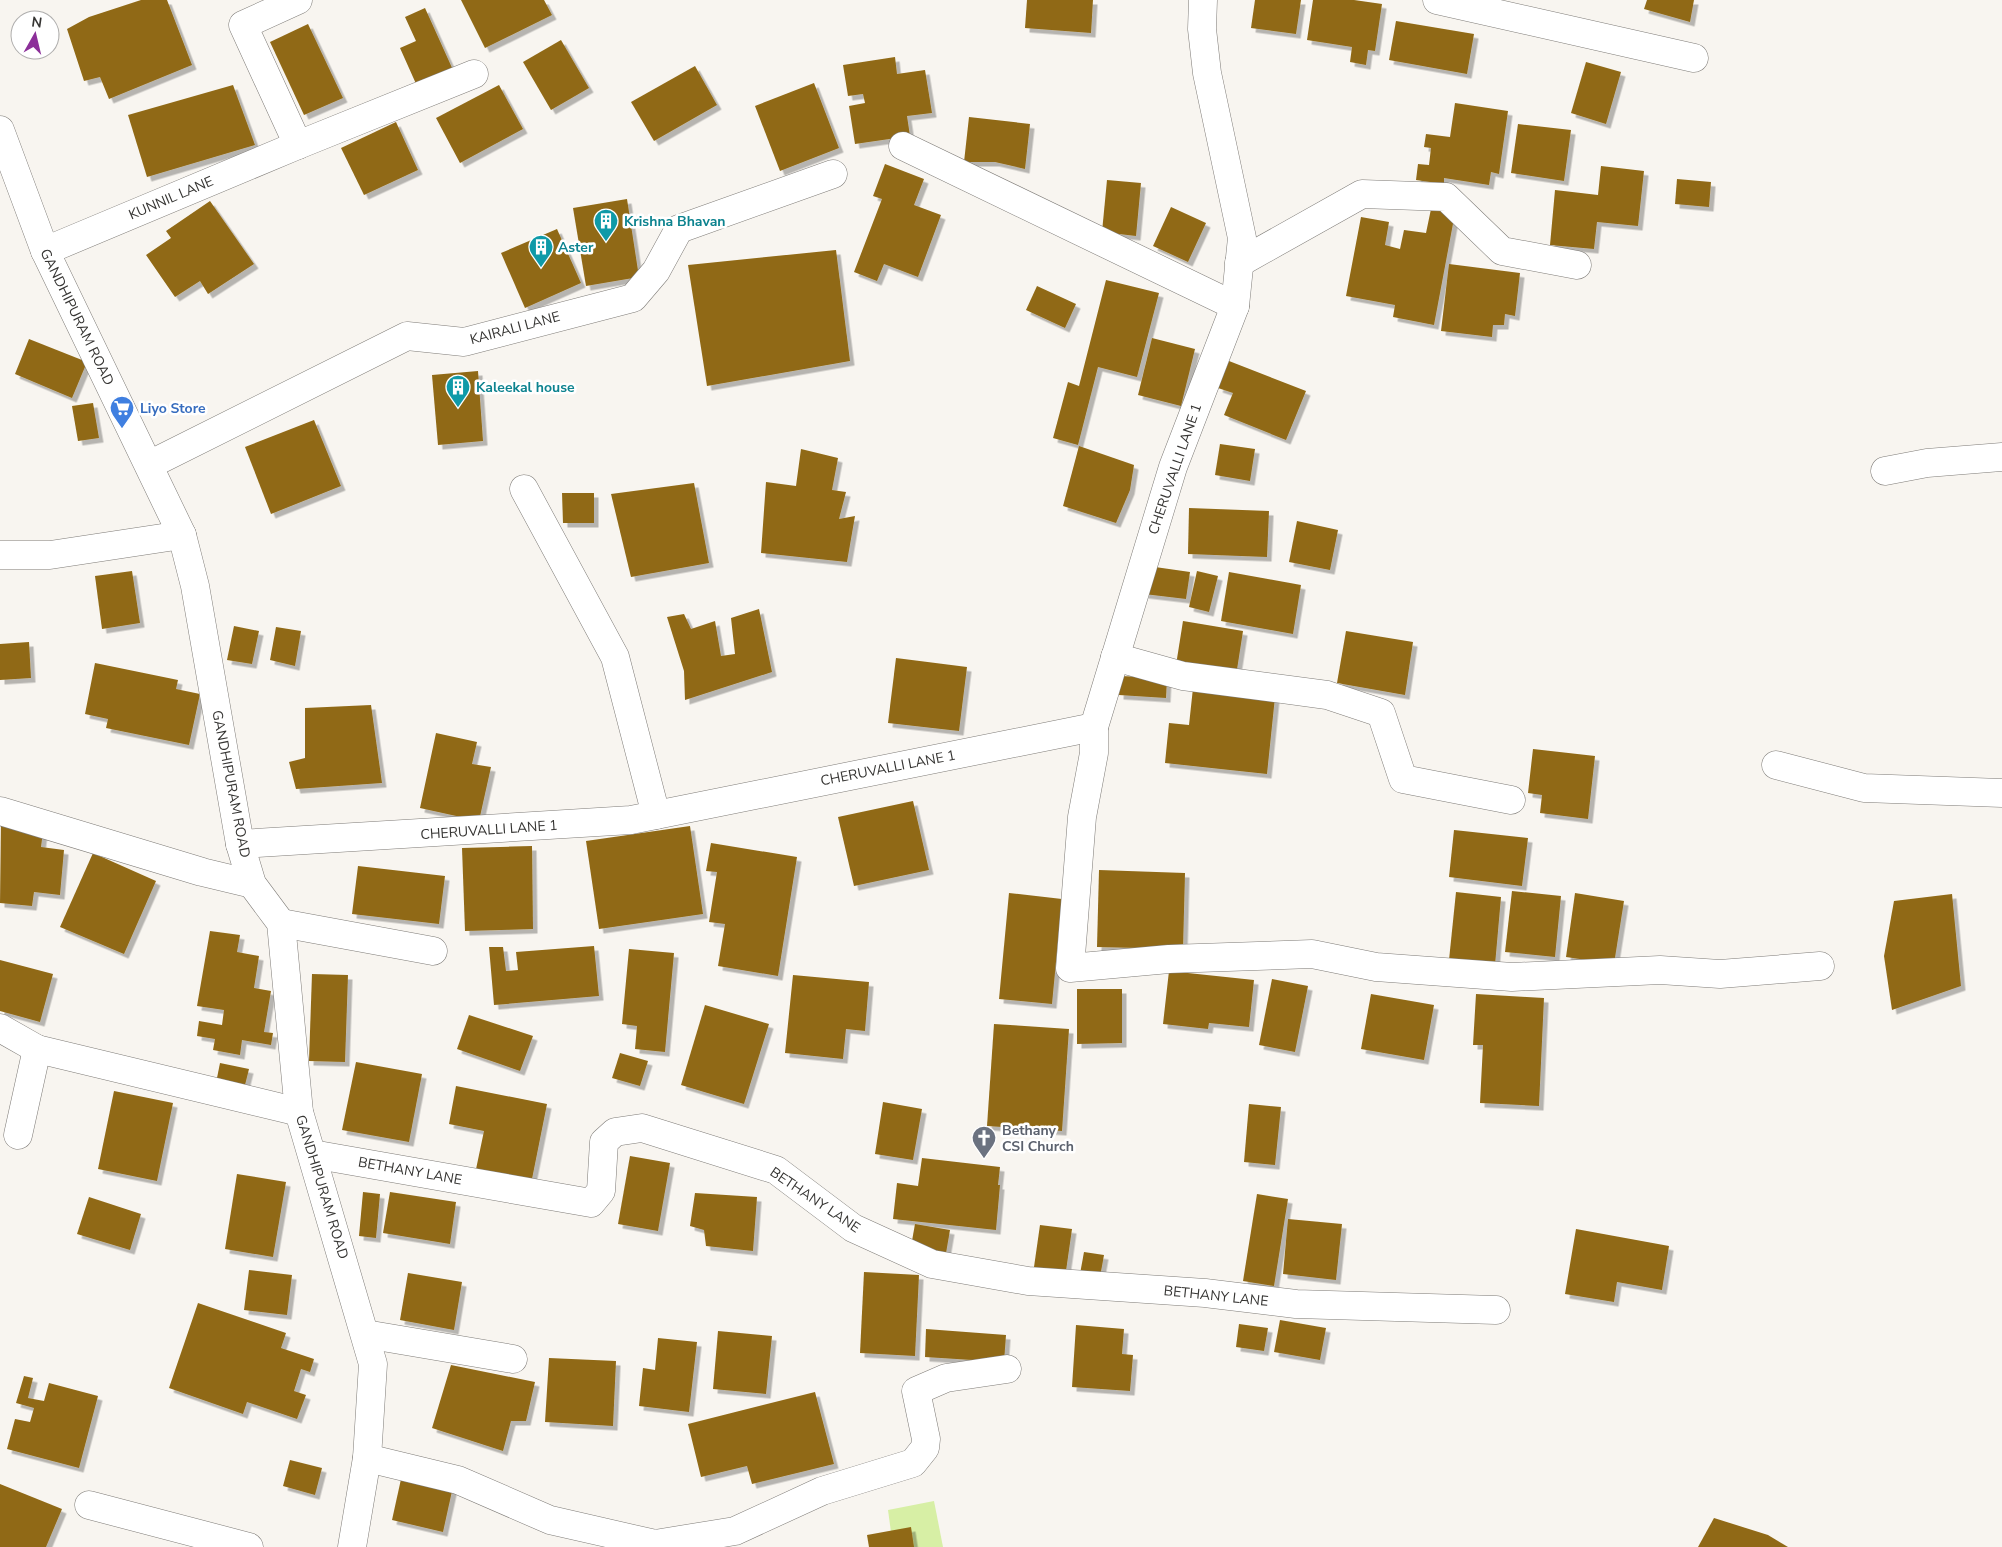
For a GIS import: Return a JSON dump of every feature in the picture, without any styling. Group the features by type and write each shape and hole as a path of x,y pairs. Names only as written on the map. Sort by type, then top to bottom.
{"street":[{"path":"298,0 243,25 298,145"},
{"name":"CHERUVALLI LANE 1","path":"240,844 631,820 1094,727 1173,467 1235,306 1242,238 1207,73 1202,28 1203,0"},
{"path":"1437,0 1694,58"},
{"name":"KUNNIL LANE","path":"45,252 298,145 474,74"},
{"name":"GANDHIPURAM ROAD","path":"0,130 45,252 182,535 195,586 240,844 252,884 281,924 299,1112 373,1364 367,1458 352,1547"},
{"path":"903,146 1235,306"},
{"name":"KAIRALI LANE","path":"149,465 407,336 464,342 633,298 656,271 679,229 832,174"},
{"path":"1240,263 1362,194 1446,197 1502,251 1577,265"},
{"path":"1885,471 1927,463 2002,457"},
{"path":"524,489 615,657 656,815"},
{"path":"0,556 50,556 182,535"},
{"path":"1115,657 1183,676 1327,695 1381,712 1403,779 1511,800"},
{"path":"1094,727 1094,753 1082,818 1070,968 1169,959 1312,954 1376,967 1512,977 1660,970 1720,974 1820,966"},
{"path":"1776,764 1864,788 2002,793"},
{"path":"0,811 202,872 252,884"},
{"path":"281,924 433,951"},
{"path":"0,1028 37,1049 299,1112"},
{"path":"18,1135 37,1049"},
{"name":"BETHANY LANE","path":"312,1154 591,1203 601,1191 604,1142 616,1132 642,1128 776,1170 854,1228 932,1264 1028,1281 1205,1293 1296,1304 1496,1310"},
{"path":"365,1334 513,1359"},
{"path":"367,1458 458,1480 550,1520 655,1544 735,1532 822,1492 913,1463 925,1448 926,1438 916,1391 946,1378 1007,1369"},
{"path":"89,1505 249,1547"}],"green space":[{"path":"934,1501 943,1547 893,1547 888,1510"}],"building":[{"path":"141,0 167,0 192,65 109,99 100,77 84,81 67,29 89,17"},
{"path":"461,0 544,0 552,15 485,48"},
{"path":"1027,0 1093,0 1091,33 1025,28"},
{"path":"1255,0 1301,0 1296,34 1251,28"},
{"path":"1313,0 1354,0 1382,4 1375,51 1368,50 1366,65 1350,62 1352,47 1307,40"},
{"path":"1647,0 1694,0 1690,22 1644,9"},
{"path":"425,8 453,70 417,86 400,48 416,41 405,17"},
{"path":"1396,21 1474,34 1467,74 1389,60"},
{"path":"308,24 343,98 304,115 270,42"},
{"path":"561,40 589,88 551,110 523,62"},
{"path":"895,57 897,74 925,70 932,113 907,116 910,136 855,144 849,106 865,103 863,94 848,96 843,65"},
{"path":"1586,62 1621,72 1606,124 1571,113"},
{"path":"695,66 717,105 654,141 631,102"},
{"path":"814,83 839,148 780,171 755,106"},
{"path":"233,85 255,145 147,177 128,115"},
{"path":"499,85 523,129 460,163 436,118"},
{"path":"1455,103 1508,111 1499,174 1491,172 1489,185 1444,178 1444,184 1416,180 1418,164 1429,165 1431,148 1424,147 1426,134 1450,137"},
{"path":"969,117 1030,124 1025,169 995,162 964,162"},
{"path":"396,122 418,170 364,195 341,148"},
{"path":"1518,124 1571,130 1564,181 1511,173"},
{"path":"885,164 924,179 914,205 941,215 918,277 884,264 877,281 854,272 882,199 873,196"},
{"path":"1601,166 1644,171 1638,226 1597,222 1594,249 1550,245 1555,190 1598,195"},
{"path":"1677,179 1711,182 1709,207 1675,204"},
{"path":"1107,180 1141,183 1136,236 1102,232"},
{"name":"Krishna Bhavan","path":"627,199 639,277 586,286 573,208"},
{"path":"210,201 254,264 208,294 200,281 175,297 146,255 171,238 166,231"},
{"path":"1171,207 1206,223 1188,262 1153,246"},
{"path":"1431,209 1455,213 1434,325 1393,317 1395,305 1346,296 1361,217 1389,222 1385,245 1400,249 1404,230 1426,233"},
{"name":"Aster","path":"557,229 581,283 525,308 501,253"},
{"path":"836,250 850,361 707,386 688,265"},
{"path":"1449,264 1520,273 1515,316 1505,314 1504,325 1493,325 1492,337 1441,331"},
{"path":"1106,280 1159,293 1137,377 1098,367 1078,445 1053,438 1068,382 1079,386"},
{"path":"1037,286 1076,304 1065,328 1026,310"},
{"path":"1152,338 1195,349 1181,406 1138,395"},
{"path":"29,339 87,362 72,398 15,374"},
{"path":"1229,361 1306,391 1286,440 1224,415 1233,393 1218,388"},
{"name":"Kaleekal house","path":"478,371 483,441 438,445 432,375"},
{"path":"93,403 99,438 78,441 72,406"},
{"path":"314,420 341,486 271,514 245,447"},
{"path":"1220,444 1255,449 1250,481 1215,475"},
{"path":"1079,446 1134,465 1130,490 1116,523 1063,506"},
{"path":"801,449 838,458 832,490 846,492 839,519 855,516 847,562 761,553 766,482 796,486"},
{"path":"694,483 709,563 631,577 611,494"},
{"path":"562,493 594,493 594,523 563,523"},
{"path":"1189,508 1269,511 1267,557 1188,554"},
{"path":"1297,521 1338,530 1330,570 1289,562"},
{"path":"1148,566 1190,572 1186,599 1144,594"},
{"path":"132,571 140,623 102,629 95,576"},
{"path":"1197,571 1218,576 1209,612 1189,607"},
{"path":"1229,572 1301,585 1293,634 1221,621"},
{"path":"759,609 772,672 685,700 684,671 667,617 684,614 691,629 715,621 721,656 735,654 731,618"},
{"path":"1183,621 1243,631 1236,676 1176,665"},
{"path":"234,626 259,631 252,664 227,660"},
{"path":"276,627 301,631 295,666 270,660"},
{"path":"1346,631 1413,642 1405,695 1337,683"},
{"path":"29,642 31,678 0,680 0,644"},
{"path":"896,658 967,667 959,731 888,723"},
{"path":"95,663 178,680 176,689 200,694 189,745 106,728 108,719 85,714"},
{"path":"1120,676 1167,678 1166,698 1119,695"},
{"path":"1193,688 1275,697 1267,774 1165,763 1169,723 1189,725"},
{"path":"371,705 382,783 296,789 289,762 305,758 305,708"},
{"path":"436,733 477,742 472,764 491,767 479,821 420,808"},
{"path":"1533,749 1595,756 1588,819 1540,813 1542,795 1528,793"},
{"path":"913,801 929,870 854,886 838,817"},
{"path":"1,820 44,824 41,847 64,850 60,895 34,892 32,906 0,903"},
{"path":"690,826 703,914 599,929 586,841"},
{"path":"1454,830 1528,838 1522,886 1449,877"},
{"path":"711,843 797,857 778,976 718,966 725,924 709,922 717,872 706,871"},
{"path":"532,846 533,929 465,931 462,848"},
{"path":"93,853 156,881 124,954 60,927"},
{"path":"358,866 445,876 439,924 352,914"},
{"path":"1099,870 1185,873 1183,949 1097,947"},
{"path":"1512,891 1561,896 1555,957 1505,952"},
{"path":"1456,892 1501,897 1495,965 1449,960"},
{"path":"1009,893 1062,899 1052,1004 999,999"},
{"path":"1575,893 1624,901 1614,964 1566,957"},
{"path":"1952,894 1961,986 1892,1010 1884,956 1894,901"},
{"path":"210,931 240,935 237,952 259,956 254,988 271,991 264,1032 273,1033 271,1045 242,1040 240,1055 213,1050 215,1039 197,1036 199,1021 222,1025 224,1010 197,1006"},
{"path":"594,946 599,996 494,1005 489,947 503,947 506,971 518,970 516,952"},
{"path":"629,949 674,953 665,1052 635,1049 637,1026 622,1024"},
{"path":"0,960 53,974 40,1022 0,1011"},
{"path":"1169,971 1254,980 1249,1027 1209,1023 1208,1029 1163,1024"},
{"path":"312,974 348,975 345,1062 309,1061"},
{"path":"793,975 869,982 865,1031 846,1029 843,1059 785,1053"},
{"path":"1272,979 1308,986 1295,1052 1259,1045"},
{"path":"1077,989 1122,989 1122,1043 1077,1044"},
{"path":"1371,994 1434,1005 1424,1060 1361,1049"},
{"path":"1476,994 1544,998 1539,1106 1480,1103 1483,1045 1473,1045"},
{"path":"705,1005 769,1024 744,1104 681,1085"},
{"path":"469,1015 533,1036 520,1071 457,1049"},
{"path":"994,1024 1069,1029 1062,1131 987,1126"},
{"path":"620,1053 648,1061 640,1086 612,1078"},
{"path":"356,1062 422,1074 409,1142 342,1130"},
{"path":"220,1063 249,1069 245,1085 217,1078"},
{"path":"456,1086 547,1104 531,1184 475,1174 484,1131 449,1124"},
{"path":"114,1091 173,1103 157,1181 98,1169"},
{"path":"883,1102 922,1109 913,1160 875,1154"},
{"path":"1249,1104 1281,1107 1275,1165 1244,1162"},
{"path":"630,1156 670,1163 658,1231 618,1224"},
{"path":"922,1158 1000,1167 996,1230 893,1219 897,1183 918,1186"},
{"path":"237,1174 286,1182 273,1257 225,1249"},
{"path":"363,1192 380,1194 376,1238 359,1236"},
{"path":"390,1192 456,1202 450,1244 383,1233"},
{"path":"695,1193 757,1197 753,1251 706,1246 704,1230 690,1226"},
{"path":"1257,1194 1288,1199 1274,1286 1243,1281"},
{"path":"89,1197 141,1214 130,1250 77,1234"},
{"path":"1288,1219 1342,1224 1336,1280 1283,1274"},
{"path":"915,1224 950,1230 945,1259 910,1252"},
{"path":"1040,1225 1072,1229 1065,1278 1033,1274"},
{"path":"1576,1229 1669,1246 1662,1290 1617,1282 1614,1302 1565,1294"},
{"path":"1084,1252 1104,1255 1100,1277 1080,1274"},
{"path":"249,1270 292,1275 287,1315 244,1310"},
{"path":"864,1272 919,1275 915,1356 860,1353"},
{"path":"408,1273 462,1282 454,1330 400,1320"},
{"path":"198,1303 286,1333 281,1348 314,1359 310,1372 301,1369 294,1391 306,1395 297,1419 247,1402 243,1414 169,1388"},
{"path":"1280,1320 1326,1328 1320,1360 1274,1352"},
{"path":"1239,1324 1268,1328 1264,1351 1236,1347"},
{"path":"1076,1325 1124,1329 1122,1354 1133,1355 1130,1391 1072,1387"},
{"path":"926,1329 1006,1335 1004,1362 925,1357"},
{"path":"718,1331 772,1336 766,1394 713,1389"},
{"path":"658,1338 697,1342 689,1412 639,1406 643,1368 655,1370"},
{"path":"549,1358 616,1361 613,1426 545,1422"},
{"path":"451,1365 535,1382 526,1421 511,1421 503,1451 432,1428"},
{"path":"24,1376 33,1378 28,1398 44,1401 49,1383 98,1396 79,1468 7,1449 15,1419 30,1422 34,1408 16,1403"},
{"path":"815,1392 834,1464 752,1484 747,1466 701,1477 688,1424"},
{"path":"290,1460 322,1468 315,1495 283,1486"},
{"path":"403,1470 454,1482 443,1532 392,1520"},
{"path":"0,1484 62,1509 46,1547 0,1547"},
{"path":"1714,1518 1768,1535 1788,1547 1698,1547"},
{"path":"911,1527 914,1547 869,1547 867,1535"}],"place":[{"name":"Krishna Bhavan","path":"606,242"},
{"name":"Aster","path":"541,268"},
{"name":"Kaleekal house","path":"458,408"},
{"name":"Liyo Store","path":"122,429"},
{"name":"Bethany CSI Church","path":"984,1159"}]}
